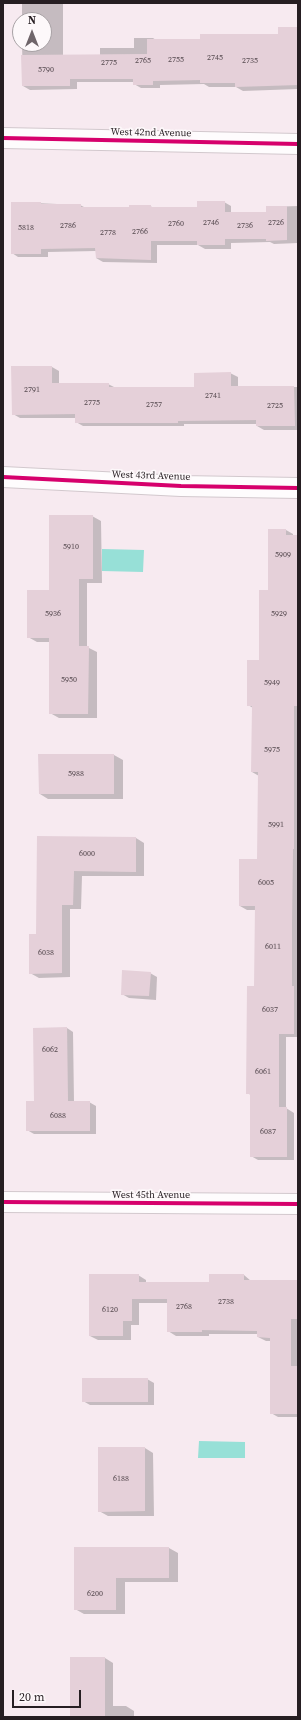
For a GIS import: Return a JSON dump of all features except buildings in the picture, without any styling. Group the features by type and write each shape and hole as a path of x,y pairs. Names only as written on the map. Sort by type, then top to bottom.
{"street":[{"name":"West 42nd Avenue","path":"3,138 298,144"},
{"name":"West 43rd Avenue","path":"3,478 181,486 298,488"},
{"name":"West 45th Avenue","path":"3,1202 298,1204"}],"shaded area":[{"path":"102,549 144,550 143,572 102,571"},
{"path":"199,1441 245,1442 245,1458 198,1458"}],"cycle path":[{"path":"3,138 298,144"},
{"path":"3,477 181,486 298,488"},
{"path":"3,1202 298,1204"}]}
